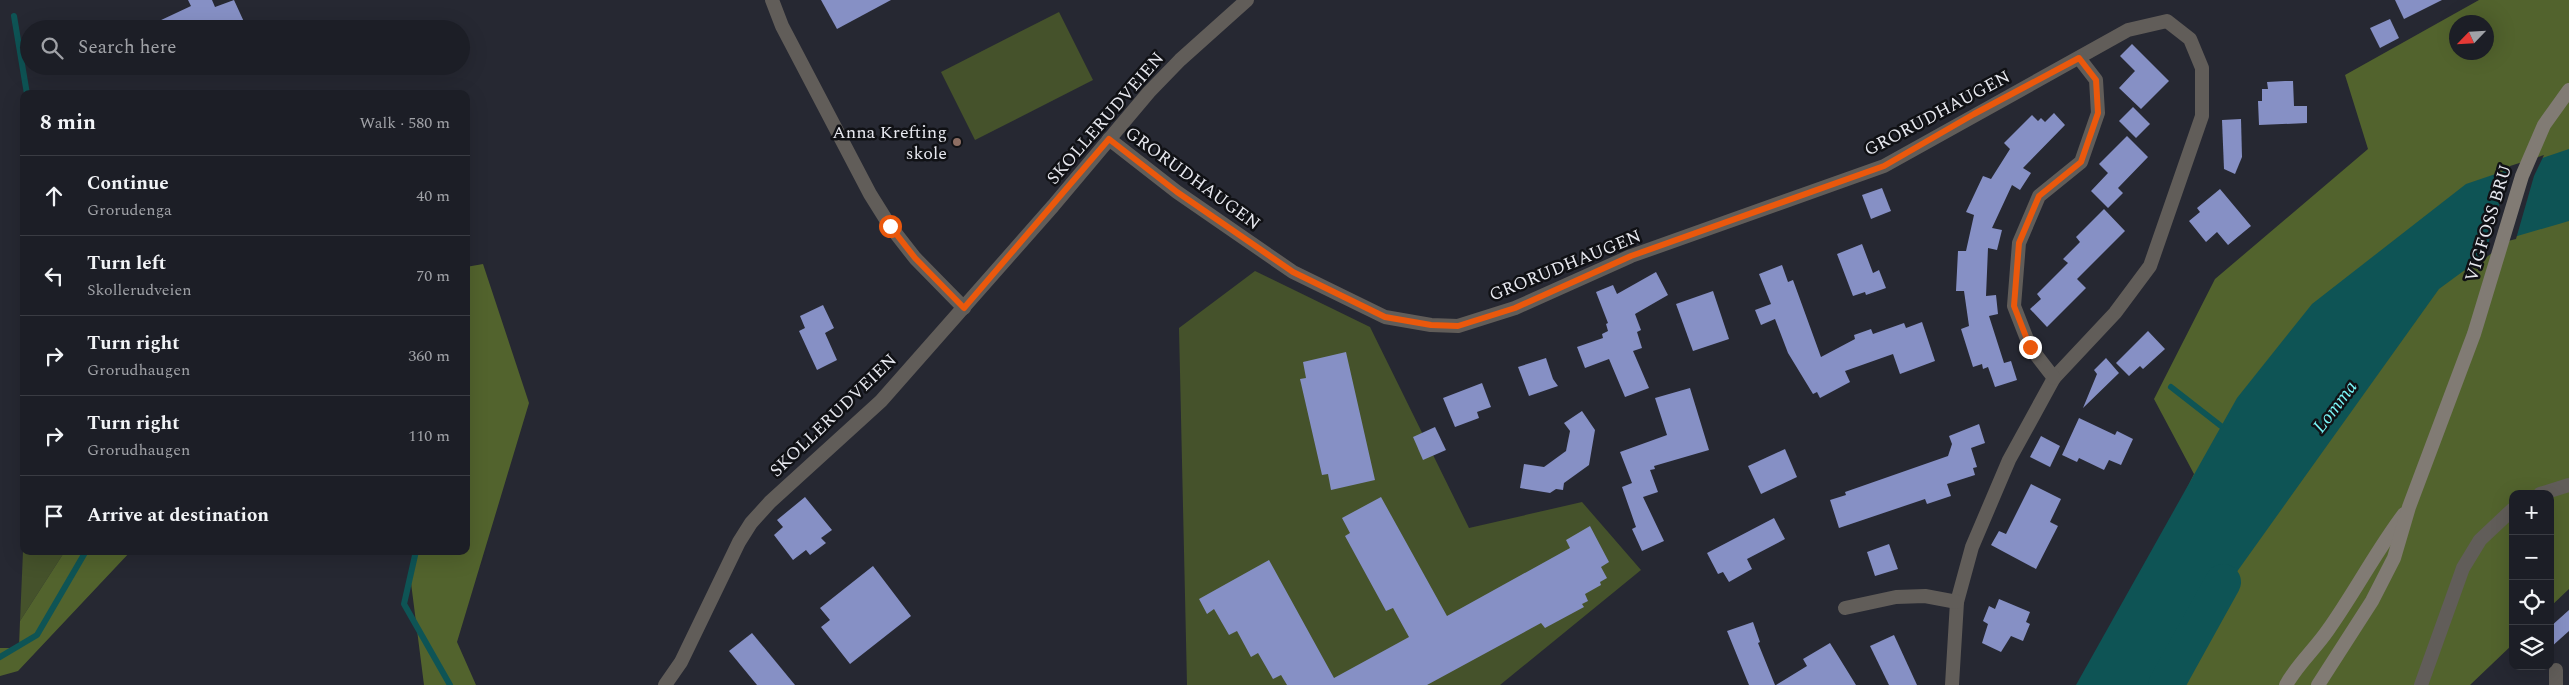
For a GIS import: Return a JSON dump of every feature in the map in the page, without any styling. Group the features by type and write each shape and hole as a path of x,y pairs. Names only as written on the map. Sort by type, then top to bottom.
{"main road":[{"name":"VIGFOSS BRU","path":"2409,507 2474,334 2522,176 2544,125 2569,90"},
{"path":"2286,685 2327,632 2360,583 2380,547 2409,507"},
{"path":"2318,685 2372,601 2394,558 2409,507"}],"street":[{"path":"772,0 782,26 870,194 890,226 915,258 964,308"},
{"name":"SKOLLERUDVEIEN","path":"665,685 685,654 739,542 751,523 770,502 881,401 1180,60 1247,0"},
{"name":"GRORUDHAUGEN","path":"1109,139 1177,192 1293,272 1385,317 1431,325 1458,326 1515,308 1631,256 1884,166 1974,114 2128,30 2166,21 2190,39 2202,68 2202,116 2150,266 2115,313 2054,378 2009,460 1972,547 1957,602 1952,685"},
{"path":"2054,378 2030,347 2014,306 2019,243 2039,196 2081,162 2098,113 2096,80 2079,58"},
{"path":"2553,490 2569,485"},
{"path":"2421,685 2463,568 2480,540 2509,513"},
{"path":"1845,608 1896,598 1926,596 1957,602"},
{"path":"2556,670 2556,685"}],"shaded area":[{"path":"2479,0 2569,0 2569,589 2554,603 2554,490 2509,490 2509,648 2470,685 2080,685 2093,679 2194,474 2154,399 2215,279 2368,149 2345,75 2449,17 2449,60 2494,60 2494,15 2452,15"},
{"path":"1059,12 1093,80 975,140 941,72"},
{"path":"483,264 529,403 457,642 476,685 424,685 410,575 412,555 470,555 470,266"},
{"path":"1255,271 1370,327 1469,528 1582,502 1641,570 1500,685 1187,685 1179,328"},
{"path":"23,555 62,555 20,621"},
{"path":"62,555 127,555 18,671 0,676 0,648 19,648 20,621"}],"water":[{"path":"2569,149 2569,221 2507,239 2439,289 2156,685 2076,685 2237,398 2312,304 2466,184"}],"pier":[{"path":"2544,155 2534,176 2516,239 2508,241 2484,259 2510,166"}],"building":[{"path":"188,0 212,0 215,7 234,0 243,20 161,20 191,6"},
{"path":"821,0 891,0 837,29"},
{"path":"2395,0 2442,0 2404,19"},
{"path":"2390,19 2399,38 2380,48 2370,28"},
{"path":"2132,44 2169,81 2141,109 2119,88 2135,71 2120,56"},
{"path":"2293,81 2294,106 2307,106 2307,123 2259,125 2258,101 2262,101 2262,89 2268,89 2267,82"},
{"path":"2133,107 2150,124 2136,138 2119,121"},
{"path":"2054,113 2065,125 2023,168 2031,173 2020,190 2012,185 1992,228 2002,230 1997,250 1988,248 1986,296 1996,295 1998,314 1989,316 2004,363 2011,361 2017,380 1995,387 1988,367 1983,369 1982,364 1973,367 1961,329 1969,326 1964,291 1956,291 1958,251 1966,251 1974,215 1966,212 1983,176 1991,179 2010,149 2004,143 2032,115 2038,121 2041,118 2045,122"},
{"path":"2241,119 2242,157 2235,174 2224,169 2222,120"},
{"path":"2127,136 2148,157 2118,188 2123,193 2108,208 2091,191 2108,173 2099,164"},
{"path":"1882,188 1891,211 1871,219 1862,195"},
{"path":"2220,189 2251,226 2228,245 2217,232 2206,242 2189,221 2200,212 2197,208"},
{"path":"2104,209 2125,231 2077,279 2086,288 2047,327 2030,309 2041,299 2037,294 2068,263 2063,259 2080,242 2076,237"},
{"path":"1862,244 1873,273 1879,270 1886,288 1866,295 1865,292 1853,296 1837,254"},
{"path":"1782,265 1788,282 1793,280 1821,357 1855,339 1854,335 1871,329 1873,334 1904,323 1906,328 1922,322 1935,361 1900,374 1893,354 1845,371 1850,382 1820,398 1817,392 1813,394 1788,353 1775,319 1761,325 1755,310 1771,304 1759,274"},
{"path":"1656,272 1668,295 1635,314 1641,330 1637,332 1642,348 1633,351 1649,388 1625,397 1609,359 1585,368 1577,347 1603,338 1602,334 1608,331 1606,324 1608,323 1596,292 1613,285 1617,294"},
{"path":"1713,291 1729,339 1693,351 1676,304"},
{"path":"823,305 834,328 825,333 837,360 817,370 799,331 805,328 800,316"},
{"path":"2148,331 2165,349 2143,369 2140,366 2129,376 2116,363"},
{"path":"1346,352 1375,480 1331,490 1328,474 1322,475 1300,379 1306,378 1303,362"},
{"path":"1546,358 1553,379 1558,386 1529,396 1518,367"},
{"path":"2106,358 2119,373 2083,408 2097,374 2094,370"},
{"path":"1482,383 1491,407 1477,412 1479,418 1455,427 1443,398"},
{"path":"1690,388 1709,450 1654,466 1655,469 1650,470 1658,492 1643,497 1664,541 1642,551 1632,529 1636,527 1622,487 1632,483 1620,452 1667,435 1655,398"},
{"path":"1582,411 1595,430 1589,465 1564,483 1563,490 1556,489 1550,493 1520,488 1524,464 1544,467 1566,451 1570,431 1564,423"},
{"path":"2079,418 2115,435 2117,431 2133,439 2121,465 2109,460 2104,470 2079,458 2077,462 2062,455"},
{"path":"1979,424 1985,443 1971,448 1977,467 1973,468 1975,475 1947,484 1951,496 1927,504 1925,499 1839,528 1830,500 1846,495 1845,492 1948,456 1952,444 1949,436"},
{"path":"1435,427 1446,450 1423,460 1413,437"},
{"path":"2041,436 2060,446 2050,467 2030,457"},
{"path":"1785,449 1797,477 1761,494 1748,466"},
{"path":"2031,484 2061,499 2050,522 2058,526 2036,569 1991,545 1999,531 2006,534"},
{"path":"805,497 832,530 821,538 826,543 810,555 806,550 793,560 774,535 783,527 777,520"},
{"path":"1381,497 1447,616 1570,548 1566,540 1590,526 1609,562 1601,567 1607,578 1600,582 1601,585 1585,594 1588,601 1582,604 1584,607 1545,628 1541,623 1427,685 1287,685 1281,675 1273,679 1258,653 1251,657 1237,631 1229,635 1214,609 1207,614 1199,599 1269,560 1334,678 1409,637 1393,608 1386,611 1345,536 1350,533 1342,518"},
{"path":"1774,518 1785,539 1747,559 1752,569 1729,582 1723,572 1718,574 1707,553"},
{"path":"1889,544 1898,569 1875,576 1867,552"},
{"path":"873,566 911,616 850,664 821,627 830,620 820,608"},
{"path":"1999,599 2030,612 2026,622 2030,624 2023,641 2011,636 2001,652 1982,643 1988,624 1983,621 1989,606 1995,609"},
{"path":"2569,610 2569,631 2554,644 2554,625"},
{"path":"1753,622 1760,642 1758,643 1775,685 1749,685 1727,631"},
{"path":"752,633 795,685 757,685 729,651"},
{"path":"1894,635 1917,685 1889,685 1870,646"},
{"path":"1830,643 1856,685 1776,685 1807,666 1803,659"}],"waterway":[{"path":"14,16 20,52"},
{"path":"24,75 26,90"},
{"path":"2171,387 2221,426"},
{"path":"0,657 37,635 84,555"},
{"path":"415,555 404,604 450,685"},
{"name":"Lomma","path":"2166,685 2223,582"}],"place":[{"name":"Anna Krefting skole","path":"957,142"}],"route":[{"path":"890,226 915,258 964,308 1109,139 1177,192 1293,272 1385,317 1431,325 1458,326 1515,308 1631,256 1718,227 1884,166 1974,114 2079,58 2096,80 2098,113 2081,162 2039,196 2019,243 2014,306 2030,347"}]}
